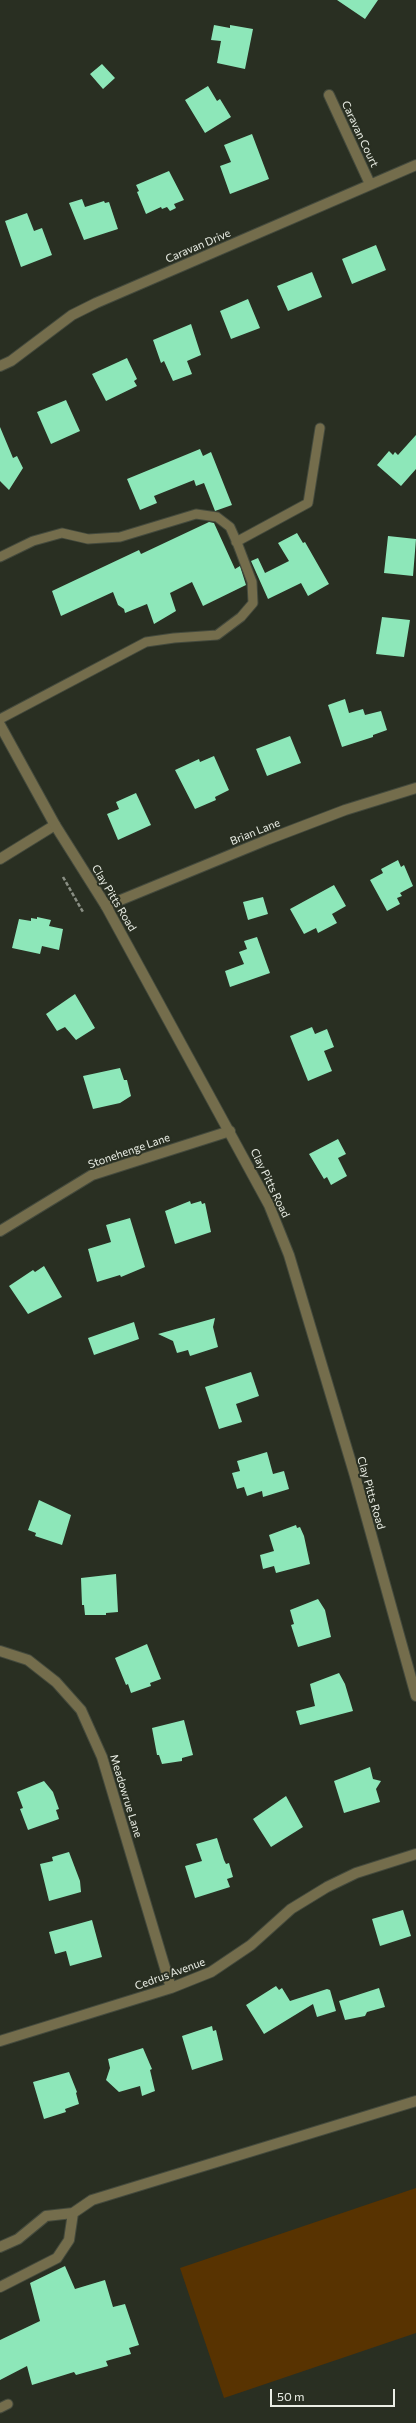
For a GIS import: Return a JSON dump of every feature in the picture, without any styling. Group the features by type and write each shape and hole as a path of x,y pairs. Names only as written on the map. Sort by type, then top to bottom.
{"street":[{"name":"Caravan Court","path":"329,95 370,184"},
{"name":"Caravan Drive","path":"0,366 11,361 78,312 416,165"},
{"name":"Clay Pitts Road","path":"0,725 55,825 106,906 269,1205 289,1255 355,1476 416,1696"},
{"name":"Brian Lane","path":"106,906 269,839 352,808 416,788"},
{"path":"0,859 55,825"},
{"name":"Stonehenge Lane","path":"0,1231 92,1175 230,1131"},
{"name":"Meadowrue Lane","path":"0,1652 28,1660 56,1682 81,1710 102,1757 171,1988"},
{"name":"Cedrus Avenue","path":"0,2041 171,1988 211,1972 251,1945 291,1909 327,1887 356,1873 416,1854"},
{"path":"0,2248 18,2239 46,2216 73,2213 92,2200 416,2101"},
{"path":"0,2287 57,2258 69,2240 73,2213"}],"lane":[{"path":"236,542 308,503 320,428"},
{"path":"0,557 33,541 62,533 88,540 120,537 196,514 217,517 230,527 252,582 253,603 240,617 217,635 174,638 146,642 0,719"}],"path":[{"path":"63,877 84,912"}],"shaded area":[{"path":"416,2188 416,2333 224,2398 180,2268"}],"building":[{"path":"337,0 378,0 365,19"},
{"path":"214,25 230,28 230,25 253,29 245,69 217,63 221,41 211,40"},
{"path":"102,64 115,78 103,89 90,74"},
{"path":"208,86 217,101 220,99 231,117 205,133 185,100"},
{"path":"252,134 269,179 230,194 220,166 231,162 224,145"},
{"path":"169,171 184,200 174,204 176,208 170,211 167,207 162,209 161,207 146,214 137,192 139,191 136,185"},
{"path":"82,199 85,207 104,201 105,203 109,202 118,229 84,240 69,203"},
{"path":"27,213 34,231 42,228 52,255 21,267 5,221"},
{"path":"376,245 386,270 352,284 342,259"},
{"path":"312,272 322,297 288,311 277,286"},
{"path":"248,299 260,328 231,339 220,311"},
{"path":"191,324 201,355 187,361 192,374 173,381 164,361 161,363 153,340"},
{"path":"127,358 137,379 134,381 137,386 106,401 92,374"},
{"path":"66,400 80,431 51,444 37,412"},
{"path":"0,427 13,458 17,456 23,468 9,490 0,481"},
{"path":"416,435 416,469 401,486 377,465 389,451 393,455 395,452 398,455"},
{"path":"200,449 203,456 211,452 232,505 215,511 204,483 196,486 194,480 154,496 157,503 140,510 127,479"},
{"path":"209,522 214,523 235,569 240,566 246,585 203,606 192,582 170,593 176,611 154,624 147,604 125,613 124,609 118,605 113,592 61,616 52,591 139,550 141,554"},
{"path":"297,533 303,543 305,542 329,584 308,596 301,583 268,599 251,561 258,558 265,573 289,561 278,543"},
{"path":"388,536 416,539 413,576 384,573"},
{"path":"382,617 410,620 404,657 376,654"},
{"path":"345,699 349,713 363,709 365,715 381,711 387,730 373,735 373,737 342,747 328,705"},
{"path":"290,736 301,763 267,776 256,749"},
{"path":"214,756 229,790 215,797 216,800 195,809 175,770 199,759 200,762"},
{"path":"136,793 151,825 118,840 107,814 119,809 116,802"},
{"path":"398,860 401,867 404,865 413,886 400,893 402,896 397,898 400,904 387,911 370,880 383,873 381,869"},
{"path":"334,885 346,906 332,914 337,923 318,933 316,928 304,934 290,909"},
{"path":"263,897 268,914 248,920 243,902"},
{"path":"37,917 51,920 49,926 63,929 59,950 42,946 40,954 12,948 19,919 31,921 31,918 37,919"},
{"path":"257,937 270,973 230,987 225,971 244,964 239,952 247,949 244,941"},
{"path":"75,994 95,1028 76,1040 65,1027 57,1031 46,1014"},
{"path":"312,1027 315,1034 327,1029 334,1047 324,1051 332,1071 308,1081 290,1036"},
{"path":"120,1068 124,1080 127,1080 131,1096 120,1103 93,1109 83,1076"},
{"path":"338,1139 346,1154 338,1158 347,1176 331,1185 327,1177 324,1179 309,1154"},
{"path":"190,1201 191,1204 201,1201 202,1204 205,1203 211,1232 175,1244 165,1211"},
{"path":"130,1218 145,1267 121,1277 120,1275 97,1282 88,1249 111,1242 106,1225"},
{"path":"44,1266 62,1297 28,1314 9,1286 33,1270 35,1272"},
{"path":"215,1318 213,1327 218,1347 190,1356 188,1350 177,1353 173,1341 158,1334"},
{"path":"134,1322 139,1339 94,1355 88,1338"},
{"path":"251,1372 259,1396 236,1404 242,1422 219,1429 205,1387"},
{"path":"267,1452 273,1474 284,1471 289,1489 263,1497 262,1491 247,1496 244,1487 237,1489 232,1473 240,1471 237,1461"},
{"path":"39,1500 71,1515 62,1545 35,1536 36,1533 28,1530"},
{"path":"296,1525 297,1528 300,1527 304,1536 310,1564 276,1573 274,1566 263,1569 260,1555 274,1551 269,1535"},
{"path":"116,1574 118,1612 106,1613 106,1615 85,1615 84,1605 82,1605 81,1578"},
{"path":"318,1599 325,1610 331,1637 298,1647 291,1625 294,1624 290,1610"},
{"path":"147,1644 161,1679 150,1683 151,1686 131,1693 128,1684 126,1685 115,1658"},
{"path":"339,1673 345,1684 353,1711 300,1725 296,1711 315,1706 310,1684"},
{"path":"184,1720 193,1755 182,1758 182,1761 162,1764 159,1755 157,1755 152,1728"},
{"path":"370,1767 373,1779 381,1781 376,1789 380,1802 344,1813 334,1781"},
{"path":"44,1781 53,1792 59,1809 56,1810 59,1819 28,1830 20,1809 23,1808 17,1792"},
{"path":"286,1796 303,1827 271,1847 253,1819"},
{"path":"217,1838 224,1860 226,1864 229,1863 233,1877 227,1879 230,1887 195,1898 185,1866 202,1861 196,1844"},
{"path":"69,1852 80,1881 81,1892 49,1901 40,1864 53,1861 52,1857"},
{"path":"403,1910 411,1936 380,1946 372,1919"},
{"path":"92,1920 102,1957 70,1966 66,1951 55,1954 49,1932"},
{"path":"276,1986 279,1990 282,1988 290,2001 327,1989 330,1990 336,2011 317,2017 313,2004 264,2034 246,2005"},
{"path":"379,1988 385,2007 367,2012 365,2016 345,2020 339,2001"},
{"path":"212,2026 213,2031 216,2030 223,2060 192,2070 182,2036"},
{"path":"143,2048 152,2069 150,2070 155,2091 142,2096 140,2086 119,2092 106,2080 110,2068 108,2059"},
{"path":"69,2072 77,2092 79,2104 65,2109 66,2112 44,2119 33,2082"},
{"path":"65,2266 75,2289 105,2280 113,2307 125,2304 139,2345 129,2348 131,2354 106,2361 108,2366 76,2375 74,2372 32,2385 27,2366 0,2380 0,2340 40,2321 30,2283"}]}
